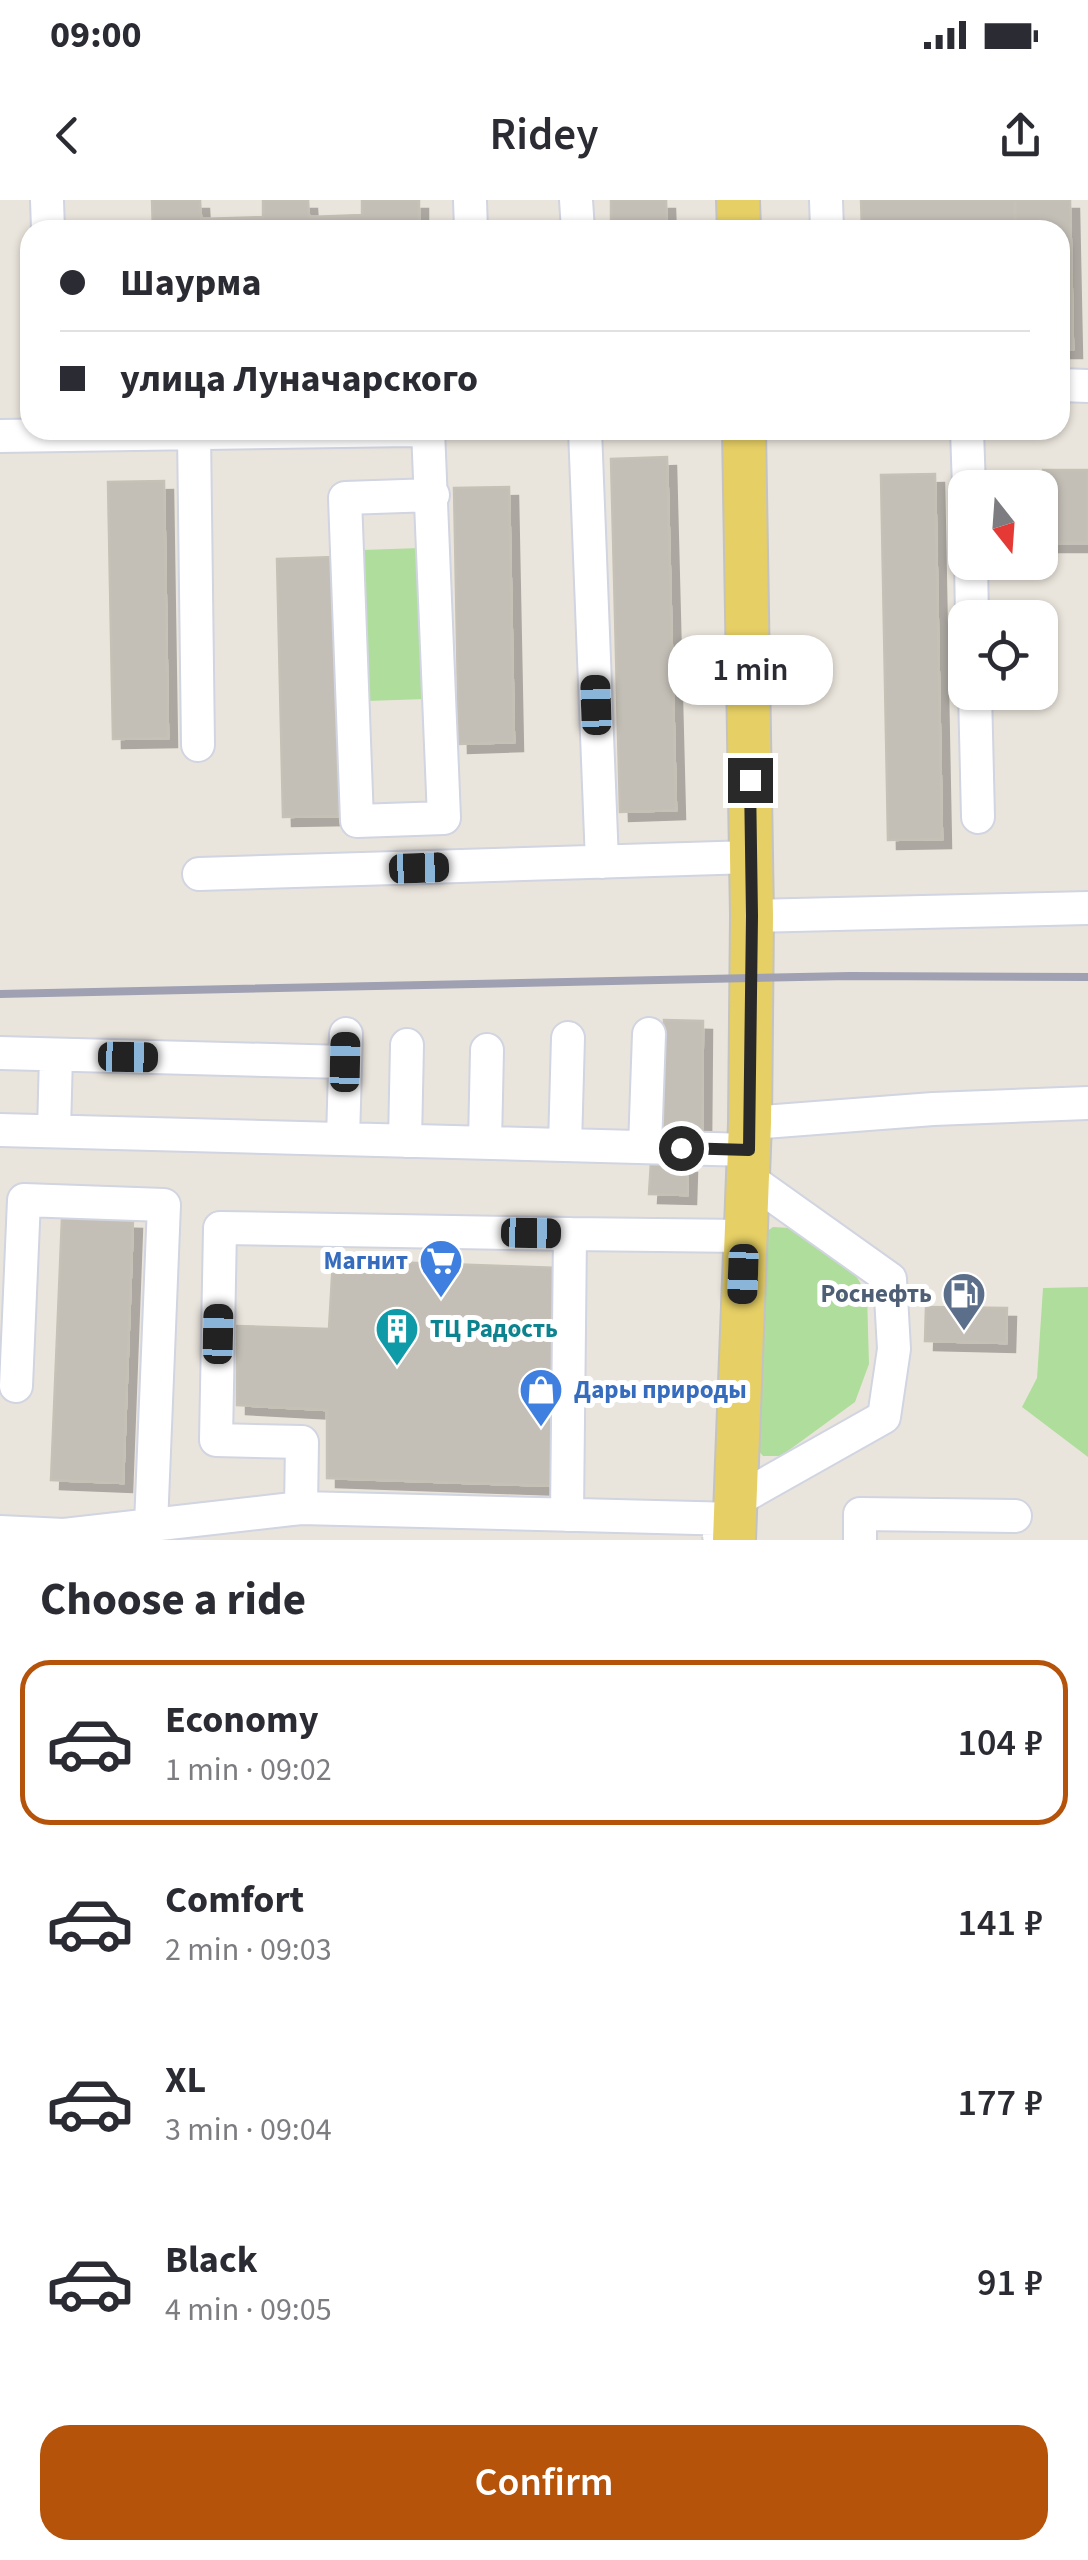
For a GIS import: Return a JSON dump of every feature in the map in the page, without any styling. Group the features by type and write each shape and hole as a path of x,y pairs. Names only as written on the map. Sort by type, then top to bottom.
{"main road":[{"path":"730,1525 749,1150 752,916 744,440"}],"street":[{"path":"194,440 198,745"},
{"path":"429,440 433,495 444,818 357,821 346,498 433,495"},
{"path":"585,440 602,862"},
{"path":"967,440 968,470"},
{"path":"975,710 978,816"},
{"path":"199,874 751,857"},
{"path":"752,916 1088,908"},
{"path":"645,1147 649,1034"},
{"path":"565,1145 568,1038"},
{"path":"405,1141 408,1045"},
{"path":"0,1053 345,1048 342,1139"},
{"path":"485,1142 488,1050"},
{"path":"54,1132 56,1055"},
{"path":"0,1130 749,1150 933,1109 1088,1103"},
{"path":"0,1532 63,1537 301,1508 408,1525 567,1515 730,1525 884,1417 894,1349 890,1279 749,1150"},
{"path":"16,1386 24,1200 164,1205 152,1525"},
{"path":"301,1508 302,1442 216,1440 220,1228 744,1236"},
{"path":"567,1515 570,1234"},
{"path":"860,1540 860,1514 1015,1516"}],"green space":[{"path":"420,548 425,699 367,701 362,550"},
{"path":"773,1227 790,1228 850,1266 867,1294 869,1364 855,1402 781,1456 763,1456 753,1444 757,1238"},
{"path":"1088,1287 1088,1457 1022,1407 1037,1378 1043,1288"}],"building":[{"path":"152,200 200,200 201,219 263,217 263,200 308,200 309,217 362,215 362,200 419,200 419,220 153,220"},
{"path":"611,200 666,200 667,220 611,220"},
{"path":"861,200 1015,200 1015,220 862,220"},
{"path":"1015,200 1070,200 1073,349 1070,220 1015,220"},
{"path":"667,457 676,810 620,812 611,459"},
{"path":"1058,470 1088,470 1088,543 1058,543"},
{"path":"935,474 942,839 888,840 881,475"},
{"path":"164,481 168,738 113,739 108,482"},
{"path":"509,487 514,742 459,744 454,488"},
{"path":"333,557 338,816 283,817 277,559"},
{"path":"664,1020 703,1021 702,1137 663,1136"},
{"path":"651,1162 688,1164 687,1195 649,1194"},
{"path":"62,1218 133,1220 123,1483 51,1480"},
{"name":"ТЦ Радость","path":"333,1260 558,1268 554,1486 327,1478 327,1410 237,1405 237,1326 329,1329"},
{"path":"926,1307 1007,1308 1006,1343 925,1341"}],"railway":[{"path":"0,994 850,976 1088,977"}],"place":[{"name":"Магнит","path":"441,1299"},
{"name":"Роснефть","path":"964,1332"},
{"name":"ТЦ Радость","path":"397,1367"},
{"name":"Дары природы","path":"541,1428"}],"route":[{"path":"681,1148 749,1150 750,780"}]}
